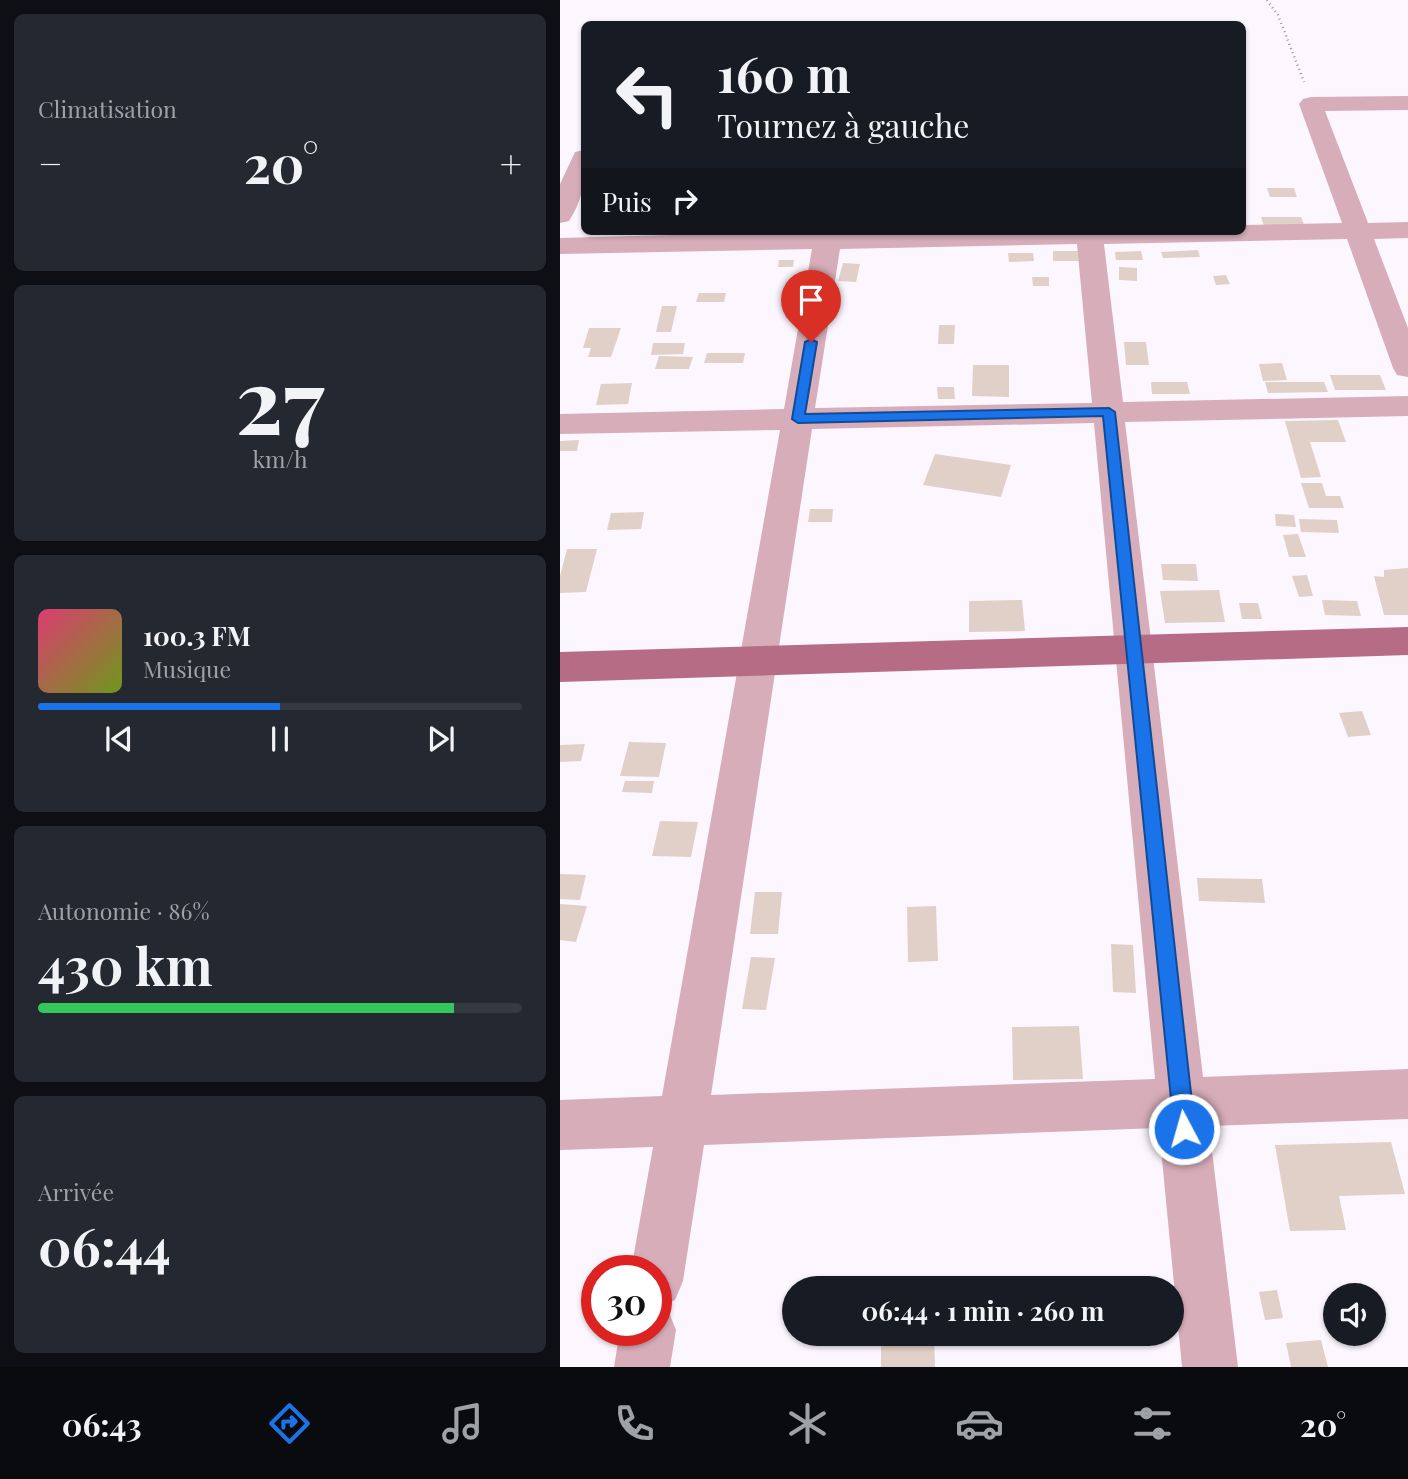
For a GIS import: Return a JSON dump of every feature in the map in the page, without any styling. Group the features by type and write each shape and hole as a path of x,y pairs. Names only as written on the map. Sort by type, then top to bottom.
{"main road":[{"path":"560,667 1408,641"}],"street":[{"path":"1408,103 1311,103 1408,368"},
{"path":"560,215 581,164"},
{"path":"1246,232 1408,230"},
{"path":"560,246 915,235"},
{"path":"1090,235 1210,1367"},
{"path":"660,1255 828,236"},
{"path":"560,424 1408,406"},
{"path":"560,1125 1408,1094"},
{"path":"642,1367 645,1346"}],"path":[{"path":"1267,0 1278,15 1311,103"}],"building":[{"path":"1267,188 1294,188 1297,197 1270,197"},
{"path":"1261,217 1301,217 1304,225 1264,226"},
{"path":"1198,250 1200,257 1163,258 1161,252"},
{"path":"1053,251 1078,251 1079,261 1053,261"},
{"path":"1141,251 1143,260 1116,260 1115,252"},
{"path":"1008,253 1033,253 1034,261 1009,262"},
{"path":"779,260 794,260 793,267 778,267"},
{"path":"843,263 860,264 856,282 838,281"},
{"path":"1119,267 1137,268 1137,281 1119,280"},
{"path":"1226,275 1230,284 1216,285 1213,276"},
{"path":"1032,277 1049,277 1049,286 1033,286"},
{"path":"699,293 726,293 724,302 696,302"},
{"path":"662,306 677,306 671,332 656,332"},
{"path":"939,325 955,325 954,344 938,344"},
{"path":"589,328 621,328 611,357 588,357 591,348 583,348"},
{"path":"1124,342 1146,342 1149,365 1126,365"},
{"path":"653,343 685,343 683,354 651,355"},
{"path":"707,353 745,353 743,363 704,363"},
{"path":"659,356 693,357 689,369 655,369"},
{"path":"1282,363 1287,380 1263,381 1259,364"},
{"path":"973,365 1009,365 1009,397 972,396"},
{"path":"1330,375 1380,375 1386,390 1335,390"},
{"path":"1151,382 1187,382 1190,394 1152,394"},
{"path":"1265,382 1324,382 1328,392 1268,393"},
{"path":"632,383 628,404 596,405 601,384"},
{"path":"937,387 954,387 955,399 938,399"},
{"path":"1338,420 1346,442 1310,442 1321,477 1301,478 1285,421"},
{"path":"579,440 577,451 560,451 560,441"},
{"path":"935,454 1011,465 1001,497 923,485"},
{"path":"1301,483 1322,483 1326,496 1340,496 1344,508 1309,508"},
{"path":"810,509 833,509 832,522 808,522"},
{"path":"644,512 641,529 607,530 611,513"},
{"path":"1275,514 1294,515 1296,527 1276,526"},
{"path":"1299,519 1337,520 1339,533 1301,532"},
{"path":"1298,534 1306,557 1289,557 1283,535"},
{"path":"567,549 597,549 586,592 560,593 560,576"},
{"path":"1161,564 1196,564 1198,581 1163,580"},
{"path":"1408,568 1408,615 1384,615 1374,576 1384,577 1384,570"},
{"path":"1307,575 1313,596 1299,597 1292,576"},
{"path":"1219,590 1225,622 1165,623 1160,591"},
{"path":"1022,600 1025,631 969,632 969,601"},
{"path":"1322,600 1357,601 1361,616 1325,615"},
{"path":"1239,603 1258,603 1262,619 1242,619"},
{"path":"1362,711 1371,735 1348,737 1339,713"},
{"path":"629,742 666,743 659,777 620,776"},
{"path":"585,744 581,761 560,762 560,745"},
{"path":"625,781 654,781 652,793 622,792"},
{"path":"660,821 698,822 691,857 652,856"},
{"path":"560,874 586,875 580,900 560,899"},
{"path":"1197,878 1262,879 1265,903 1199,901"},
{"path":"755,892 782,892 778,934 750,934"},
{"path":"560,904 587,906 576,942 560,940"},
{"path":"936,906 938,961 908,962 907,907"},
{"path":"1111,944 1133,945 1136,993 1113,992"},
{"path":"751,957 775,958 766,1010 742,1009"},
{"path":"1079,1026 1083,1079 1013,1080 1012,1027"},
{"path":"1391,1142 1405,1194 1339,1196 1346,1230 1290,1231 1275,1145"},
{"path":"1277,1290 1283,1318 1265,1320 1259,1292"},
{"path":"1321,1340 1328,1367 1291,1367 1286,1343"},
{"path":"881,1346 934,1346 935,1367 881,1367"}],"route":[{"path":"811,342 798,419 1109,412 1184,1129"}]}
